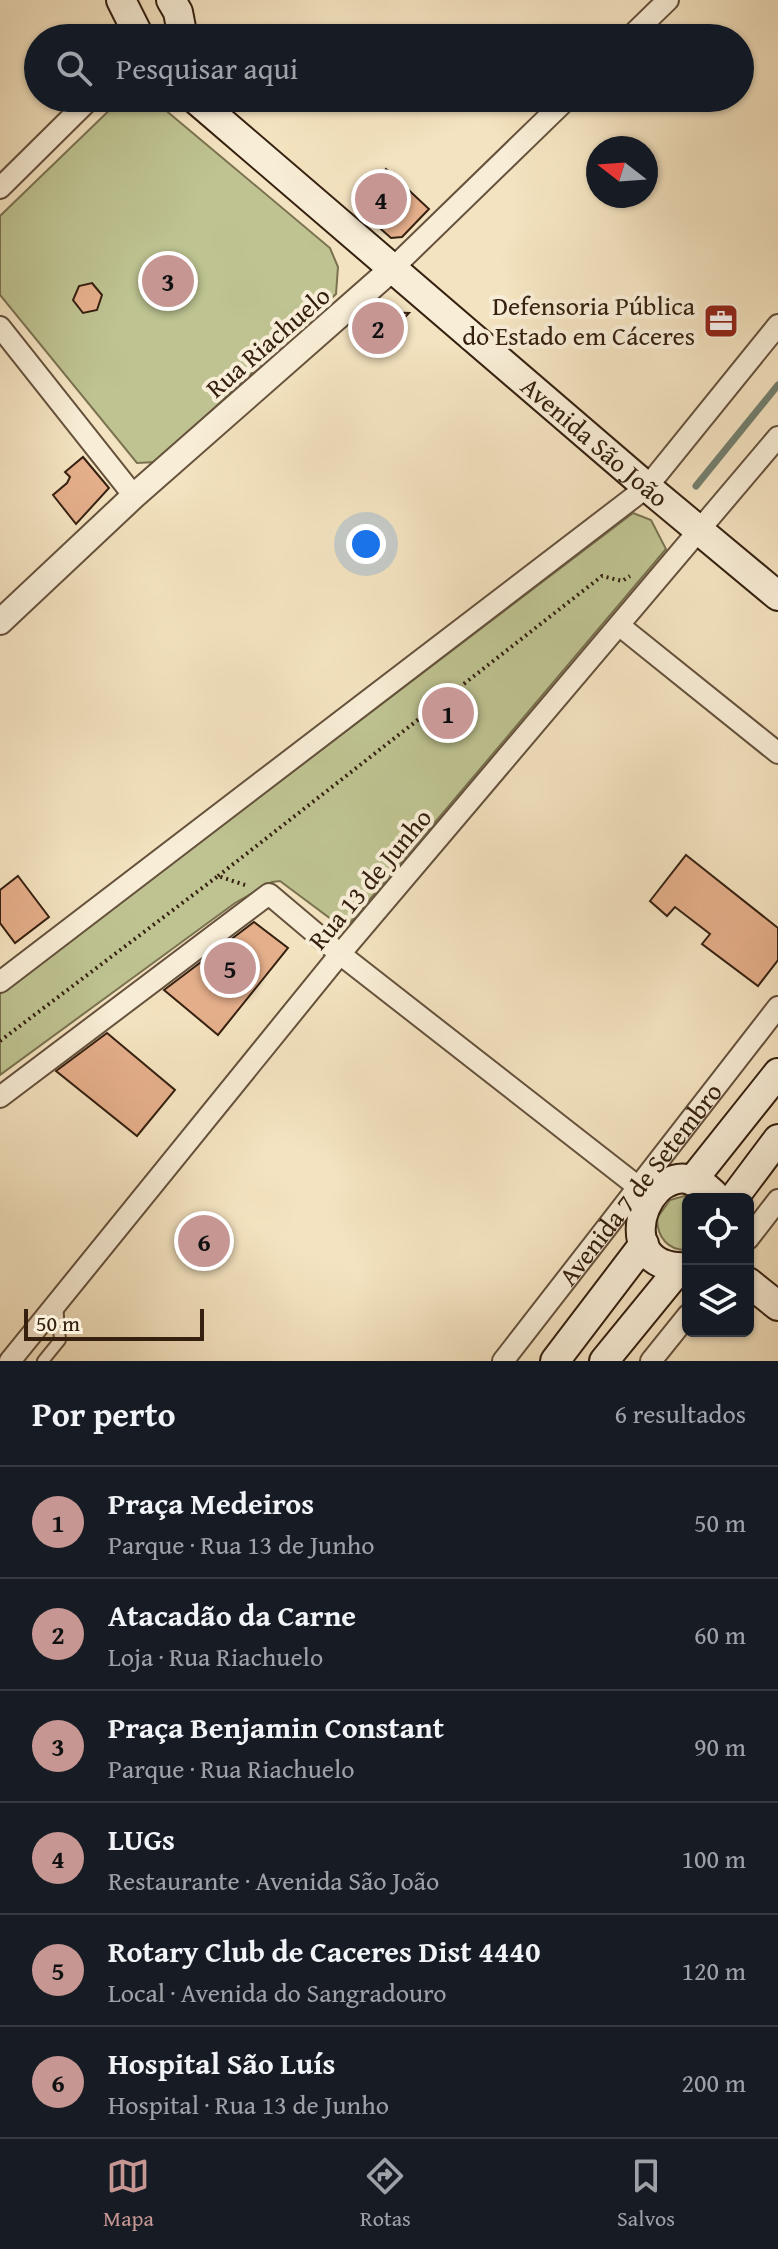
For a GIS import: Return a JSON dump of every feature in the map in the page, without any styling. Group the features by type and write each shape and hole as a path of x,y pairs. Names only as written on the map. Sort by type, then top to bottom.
{"main road":[{"name":"Avenida São João","path":"210,112 778,596"},
{"name":"Avenida 7 de Setembro","path":"692,1181 778,1073"},
{"path":"738,1193 778,1139"},
{"path":"682,1267 653,1256 644,1244 640,1218 644,1190 670,1182 692,1181 712,1193"},
{"name":"Avenida 7 de Setembro","path":"555,1361 644,1244"},
{"path":"604,1361 682,1270"},
{"path":"754,1287 778,1306"}],"street":[{"path":"643,24 668,0"},
{"path":"0,188 77,112"},
{"name":"Rua Riachuelo","path":"0,622 134,496 392,269 554,112"},
{"path":"0,982 647,487 778,325"},
{"path":"0,327 134,496"},
{"name":"Rua 13 de Junho","path":"10,1361 340,954 701,532 778,437"},
{"path":"620,626 778,753"},
{"path":"0,1097 269,894 340,954 644,1190"},
{"name":"Avenida 7 de Setembro","path":"503,1361 644,1190 778,1007"},
{"path":"754,1231 778,1200"},
{"path":"651,1361 682,1322"}],"lane":[{"path":"43,1361 60,1340 57,1305"}],"path":[{"path":"0,1041 218,876 602,576 622,581 633,574"},
{"path":"218,876 269,894"}],"green space":[{"path":"108,112 168,112 330,248 338,267 336,294 157,462 137,463 0,295 0,216"},
{"path":"633,513 651,520 666,549 349,924 343,928 280,881 272,882 235,903 0,1075 0,994"},
{"path":"682,1197 682,1250 665,1242 659,1231 657,1218 670,1200"}],"building":[{"path":"386,169 429,209 402,237 391,238 356,207"},
{"path":"92,283 102,295 97,310 83,313 73,300 79,286"},
{"path":"378,312 409,313 372,352 355,335"},
{"path":"83,457 109,488 76,524 53,495 67,483 70,477 65,472"},
{"path":"686,855 778,928 778,960 758,986 702,944 710,934 675,907 667,916 650,901"},
{"path":"18,876 49,917 15,943 0,923 0,890"},
{"path":"254,922 288,948 218,1035 164,990"},
{"path":"107,1033 175,1090 137,1136 56,1071"}],"waterway":[{"path":"696,486 778,385"}],"place":[{"name":"LUGs","path":"381,199"},
{"name":"Praça Benjamin Constant","path":"168,281"},
{"name":"Defensoria Pública do Estado em Cáceres","path":"721,321"},
{"name":"Atacadão da Carne","path":"378,328"},
{"name":"Praça Medeiros","path":"448,713"},
{"name":"Rotary Club de Caceres Dist 4440","path":"230,968"},
{"name":"Hospital São Luís","path":"204,1241"}]}
